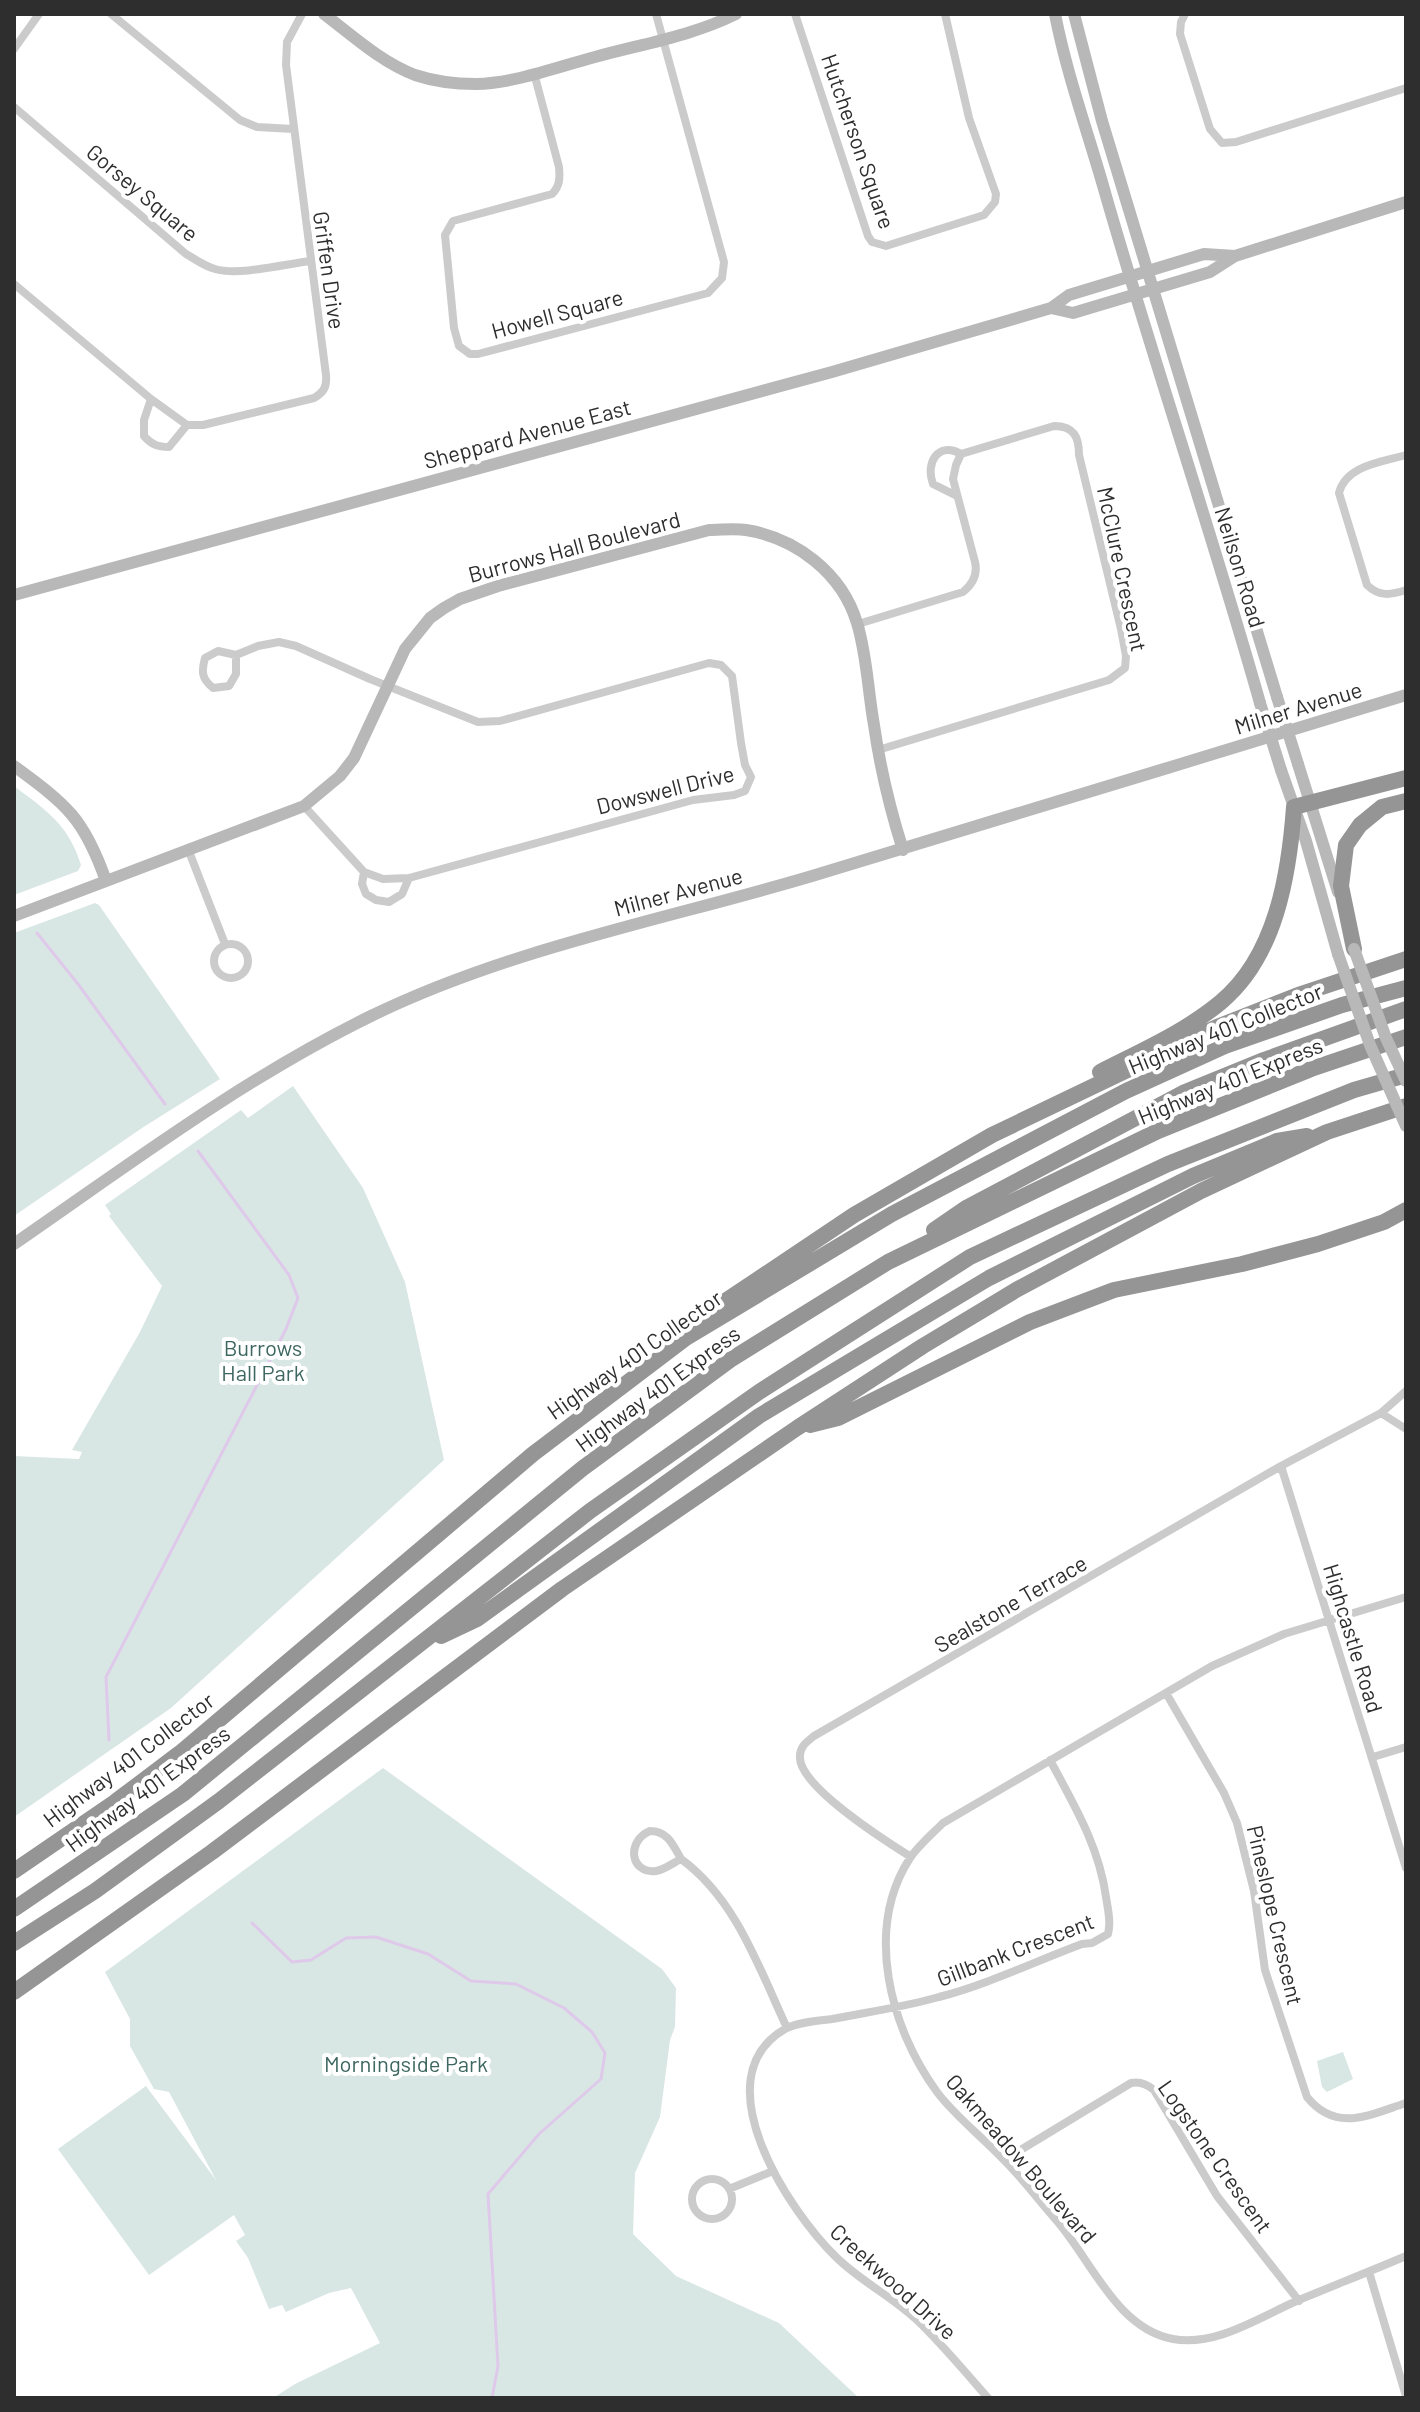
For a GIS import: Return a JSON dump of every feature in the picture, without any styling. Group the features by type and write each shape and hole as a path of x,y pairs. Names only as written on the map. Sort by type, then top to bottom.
{"highway":[{"path":"992,1135 1010,1118 1175,1034 1223,1001 1259,958 1284,883 1291,850 1294,807 1406,778"},
{"path":"1346,952 1341,886 1346,845 1360,825 1382,807 1406,801"},
{"path":"686,1338 724,1302 854,1215 992,1135 1217,1027 1301,994 1406,959"},
{"name":"Highway 401 Collector","path":"14,1871 180,1753 533,1454 686,1338 892,1214 1126,1091 1225,1046 1342,1005 1406,988"},
{"path":"888,1262 966,1208 1183,1093 1406,1009"},
{"name":"Highway 401 Express","path":"14,1909 183,1794 620,1441 730,1360 888,1262 1158,1131 1311,1069 1406,1037"},
{"path":"14,1943 95,1891 219,1801 590,1511 759,1392 970,1257 1168,1164 1354,1090 1406,1075"},
{"path":"19,1990 212,1852 562,1589 797,1428 1016,1290 1201,1191 1327,1132 1406,1106"},
{"path":"411,1651 477,1619 759,1416 989,1278 1193,1176 1277,1141 1327,1132"},
{"path":"797,1428 838,1418 1030,1322 1114,1290 1242,1264 1318,1244 1384,1222 1406,1210"}],"main road":[{"path":"324,14 377,55 416,75 446,82 476,84 534,73 717,23 736,14"},
{"name":"Neilson Road","path":"1055,14 1134,295 1281,770 1346,952 1406,1081"},
{"name":"Neilson Road","path":"1074,14 1088,74 1147,271 1311,803 1370,1045 1406,1126"},
{"name":"Sheppard Avenue East","path":"1051,308 1073,313 1134,295 1210,272 1235,256 1406,202"},
{"name":"Sheppard Avenue East","path":"14,595 832,372 1051,308 1069,295 1204,254 1235,256"},
{"path":"1179,438 1197,433"},
{"name":"Burrows Hall Boulevard","path":"14,916 304,806 340,776 354,758 405,649 430,618 460,599 709,530 744,530 772,536 814,558 847,599 858,624 878,750 903,850"},
{"name":"Milner Avenue","path":"14,1244 267,1073 397,1004 489,968 616,928 903,850 1406,695"},
{"path":"14,766 61,800 87,832 106,881"}],"street":[{"path":"14,49 39,14"},
{"path":"111,14 240,120 257,127 293,129"},
{"name":"Griffen Drive","path":"151,399 144,420 144,436 159,447 169,447 187,425 217,422 314,398 327,385 286,53 287,42 302,14"},
{"path":"656,14 663,38"},
{"name":"Hutcherson Square","path":"795,14 868,236 872,242 886,246 984,215 995,202 996,194 963,93 945,14"},
{"path":"1185,14 1180,34 1210,129 1222,143 1236,142 1406,88"},
{"name":"Howell Square","path":"534,73 559,167 557,189 552,194 453,221 445,235 454,328 459,346 470,354 708,293 719,284 724,262 663,38"},
{"name":"Gorsey Square","path":"14,107 186,254 202,263 217,270 235,270 311,261"},
{"path":"14,284 151,399 187,425"},
{"name":"McClure Crescent","path":"878,750 1109,680 1121,673 1126,664 1121,629 1079,455 1079,439 1074,433 1065,426 1054,426 961,454 954,450 941,451 936,456 930,475 933,484 957,496"},
{"path":"858,624 963,592 970,586 977,570 953,479 961,454"},
{"path":"1406,455 1355,471 1345,480 1339,493 1367,585 1385,595 1406,590"},
{"path":"236,655 236,674 229,686 213,688 205,682 202,670 205,658 218,651 236,655 279,642 296,646 388,686"},
{"name":"Dowswell Drive","path":"304,806 364,872 383,879 409,878 693,800 734,795 745,791 751,777 745,765 732,676 721,665 709,663 500,721 478,722 388,686"},
{"path":"188,849 225,944"},
{"name":"Dowswell Drive","path":"364,872 362,884 366,894 389,902 402,894 409,878"},
{"path":"225,944 241,947 247,956 244,971 235,978 219,974 213,963 216,952 225,944"},
{"name":"Sealstone Terrace","path":"911,1857 848,1814 812,1781 801,1767 803,1745 1281,1466 1381,1413 1406,1391"},
{"path":"1381,1413 1406,1429"},
{"name":"Highcastle Road","path":"1281,1466 1406,1868"},
{"name":"Oakmeadow Boulevard","path":"1406,1597 1284,1634 1242,1652 943,1823 911,1857 894,1891 886,1941 895,2007 913,2051 938,2093 1004,2160 1075,2242 1122,2308 1137,2322 1157,2334 1183,2340 1225,2334 1406,2256"},
{"name":"Pineslope Crescent","path":"1166,1693 1224,1793 1237,1823 1254,1891 1265,1970 1307,2097 1317,2110 1334,2118 1362,2117 1406,2103"},
{"path":"1373,1757 1406,1747"},
{"name":"Gillbank Crescent","path":"895,2007 942,1997 1082,1944 1092,1943 1108,1934 1105,1890 1096,1852 1050,1760"},
{"path":"681,1859 660,1870 647,1870 634,1856 635,1843 644,1834 657,1831 669,1838 681,1859 710,1884 744,1935 787,2028 895,2007"},
{"name":"Creekwood Drive","path":"787,2028 763,2049 750,2083 750,2103 773,2171 816,2237 859,2278 899,2304 924,2326 988,2398"},
{"name":"Logstone Crescent","path":"1004,2160 1131,2083 1137,2081 1148,2085 1154,2090 1217,2196 1299,2301"},
{"path":"729,2189 773,2171"},
{"path":"714,2179 729,2189 731,2203 724,2215 705,2218 694,2209 692,2197 702,2182 714,2179"},
{"path":"1369,2272 1406,2396"}],"green space":[{"path":"14,786 63,829 81,865 78,871 14,895"},
{"path":"95,903 220,1079 14,1216 14,933"},
{"name":"Burrows Hall Park","path":"293,1086 363,1188 405,1282 444,1460 171,1708 14,1817 14,1456 79,1459 82,1452 72,1450 140,1332 162,1286 109,1216 111,1214 105,1205 241,1110 248,1118"},
{"name":"Morningside Park","path":"383,1768 662,1969 676,1988 675,2027 670,2040 660,2117 635,2173 633,2234 676,2276 779,2323 859,2398 273,2398 380,2343 351,2288 329,2293 286,2312 282,2305 269,2309 248,2258 236,2241 245,2235 234,2215 149,2275 58,2149 146,2086 216,2180 169,2092 154,2089 130,2046 130,2019 105,1972"},
{"path":"1343,2052 1353,2079 1327,2092 1322,2087 1317,2061"}],"waterway":[{"path":"37,933 165,1104"},
{"path":"109,1740 106,1677 286,1329 298,1298 289,1275 198,1151"},
{"path":"252,1923 292,1962 311,1960 346,1938 376,1937 428,1954 471,1981 516,1984 564,2008 592,2032 605,2053 601,2079 539,2134 488,2194 498,2366 492,2398"}]}
